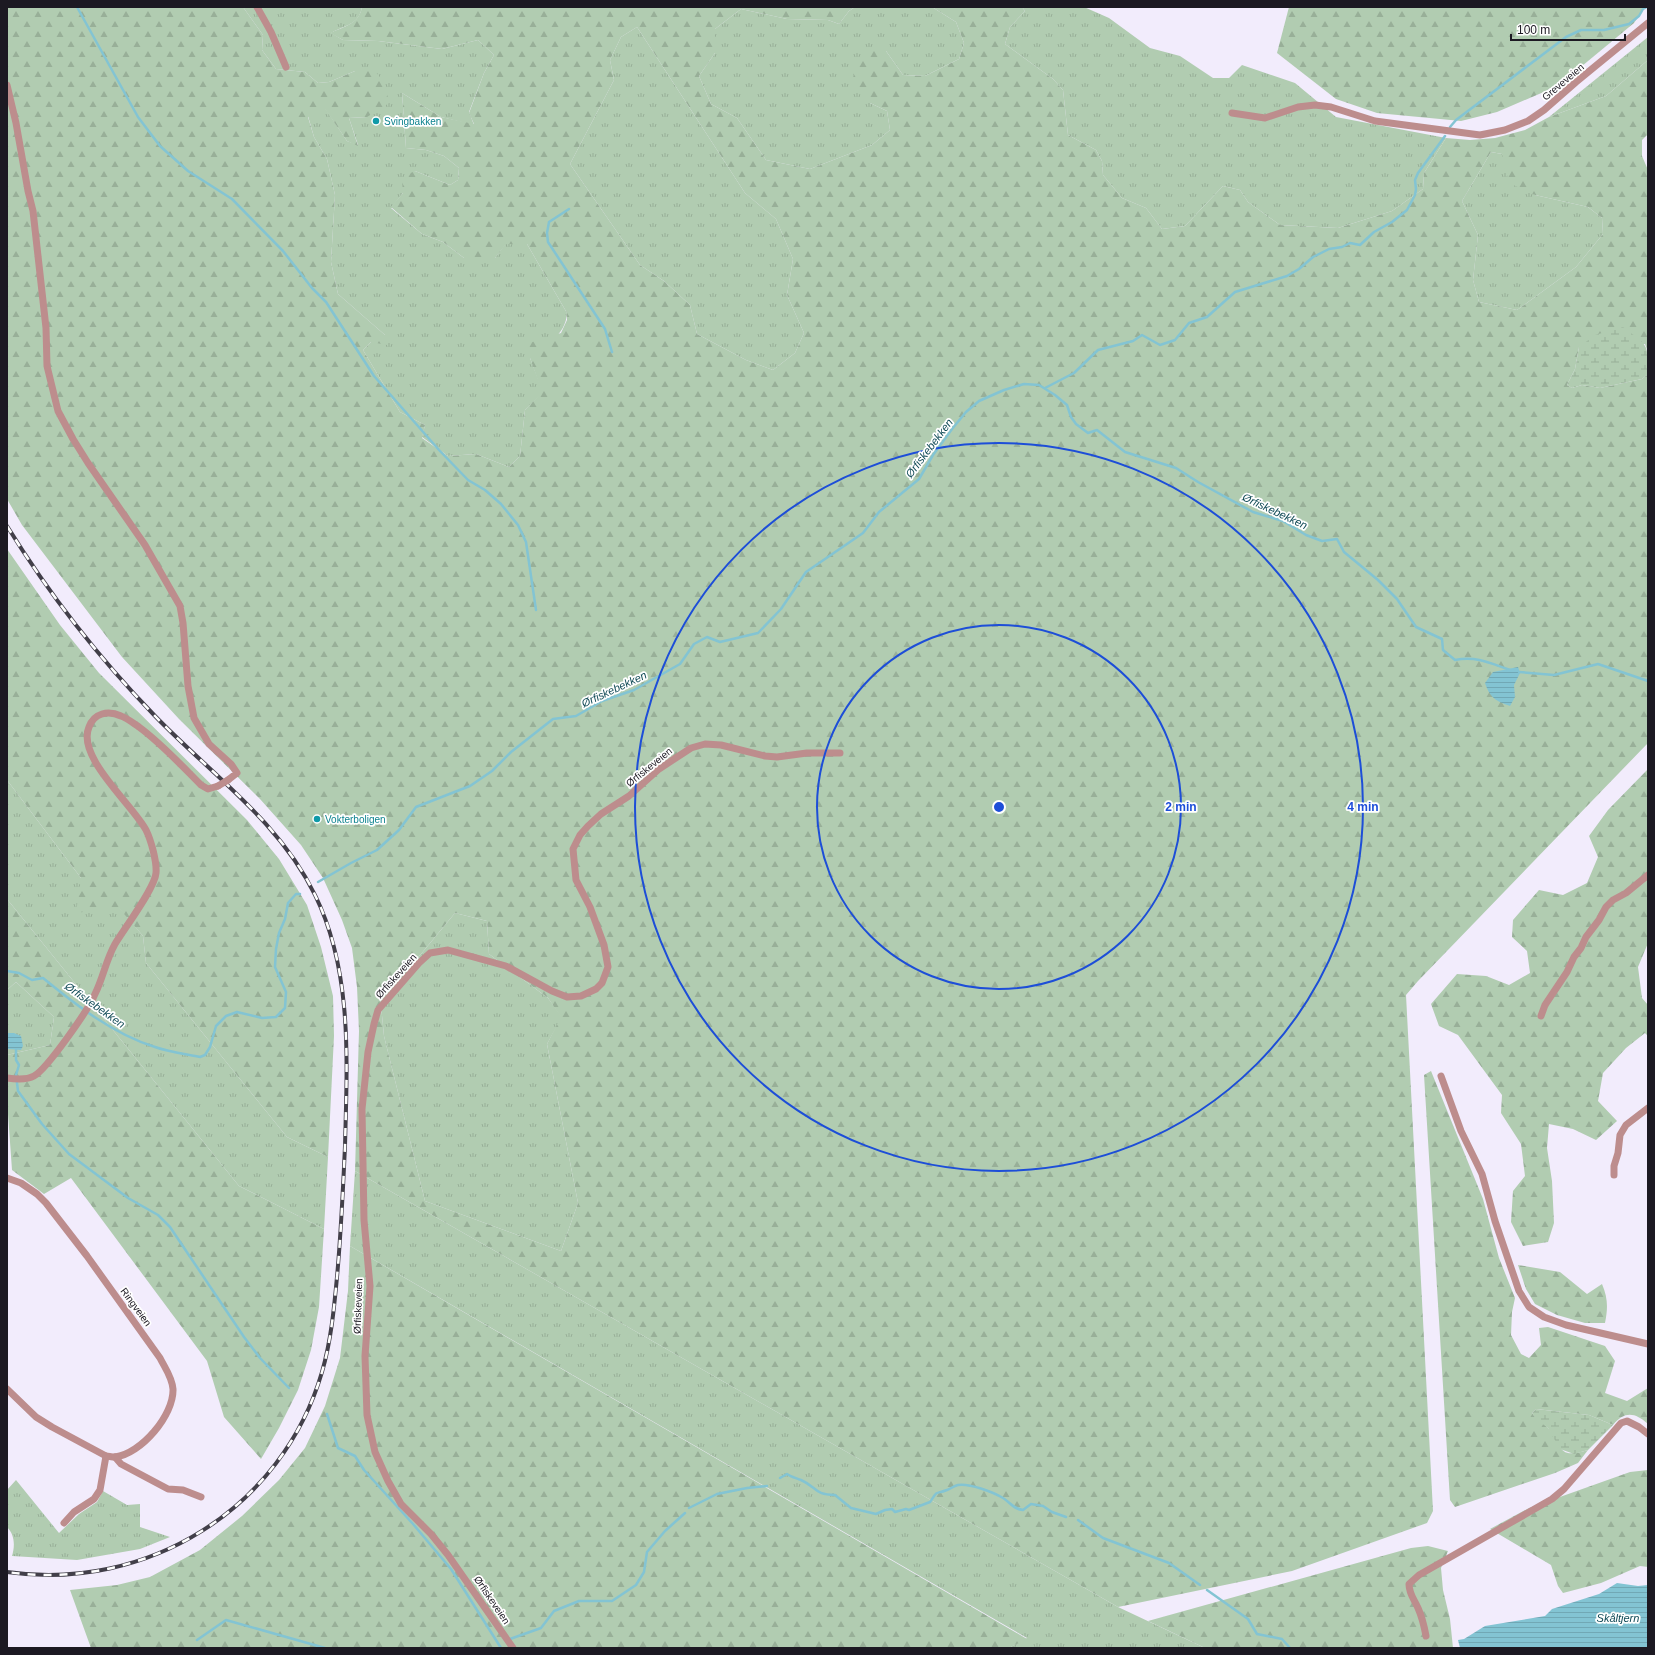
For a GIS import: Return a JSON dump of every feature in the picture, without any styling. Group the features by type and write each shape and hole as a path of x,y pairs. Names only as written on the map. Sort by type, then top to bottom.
{"street":[{"path":"257,7 271,32 286,67"},
{"name":"Greveveien","path":"1232,113 1265,118 1278,115 1298,107 1315,105 1331,107 1375,121 1480,135 1505,130 1528,120 1544,110 1648,23"},
{"path":"7,85 16,123 28,191 34,212 46,328 47,366 58,410 73,439 145,545 180,606 183,623 188,686 194,718 209,744 231,764 237,773 218,786 208,789 201,785 150,735 122,716 110,713 99,714 89,726 87,733 89,748 95,762 146,829 154,856 156,874 148,893 114,945 106,962 96,994 88,1008 43,1069 33,1077 13,1078"},
{"name":"Ørfiskeveien","path":"513,1648 448,1555 431,1534 401,1504 388,1481 375,1452 367,1415 365,1356 370,1286 364,1220 362,1109 368,1052 378,1010 419,963 430,954 448,950 506,966 552,991 567,997 581,996 596,989 602,984 608,967 607,960 604,946 590,907 576,880 573,849 580,835 588,826 601,814 629,796 659,769 691,748 705,744 721,745 765,756 777,757 807,753 840,753"},
{"path":"1541,1016 1545,1005 1564,977 1574,957 1581,948 1586,936 1599,920 1606,907 1613,900 1626,893 1648,875"},
{"path":"1441,1076 1461,1131 1482,1174 1495,1221 1520,1291 1529,1307 1544,1317 1566,1325 1648,1344"},
{"path":"1614,1175 1614,1166 1618,1153 1620,1135 1626,1126 1648,1108"},
{"name":"Ringveien","path":"7,1178 21,1183 37,1194 58,1218 160,1358 171,1379 173,1390 171,1404 167,1415 158,1427 148,1438 133,1450 115,1457 106,1456 36,1417 7,1389"},
{"path":"1426,1636 1423,1621 1409,1592 1409,1584 1412,1580 1552,1499 1564,1489 1621,1423 1627,1421 1639,1427 1648,1434"},
{"path":"64,1523 74,1512 94,1499 100,1490 106,1456"},
{"path":"115,1457 121,1464 168,1489 183,1490 201,1497"}],"green space":[{"path":"7,7 243,7 263,35 262,50 276,69 305,72 318,83 329,82 355,71 375,71 385,84 389,103 367,117 349,118 358,146 347,141 325,109 308,117 314,137 327,159 335,195 331,262 338,294 385,335 387,345 371,342 363,350 400,412 425,425 422,438 448,456 476,454 509,467 520,456 525,410 542,392 530,358 529,343 561,333 567,320 567,313 527,244 506,244 495,258 481,262 464,258 443,242 422,234 392,208 390,208 403,193 402,180 406,175 415,171 450,185 458,180 459,168 444,156 426,150 406,148 402,93 441,117 474,124 469,113 484,73 494,55 478,40 442,49 378,41 343,40 330,33 355,21 362,7 855,7 849,11 839,24 828,20 787,19 741,9 715,29 715,53 699,76 711,104 737,118 766,160 810,169 872,145 890,130 887,111 870,103 852,87 855,64 866,47 886,51 903,75 925,76 959,59 964,43 956,22 932,7 1022,7 1025,11 1010,27 1005,44 1053,79 1063,90 1068,135 1096,150 1102,161 1103,175 1122,198 1146,208 1162,229 1185,226 1223,186 1240,190 1248,202 1280,225 1338,228 1392,211 1423,189 1424,173 1446,138 1470,140 1495,138 1525,130 1549,117 1606,96 1648,60 1648,134 1642,140 1642,156 1648,170 1648,352 1645,344 1579,347 1575,369 1567,385 1572,388 1582,385 1600,388 1642,379 1648,374 1648,743 1406,995 1433,1511 1427,1523 1292,1571 1118,1607 355,1171 359,1031 357,987 352,948 342,920 323,878 301,845 260,799 179,719 122,657 22,525 7,499","holes":["637,27 745,193 776,219 793,259 787,295 804,333 795,353 773,370 746,360 697,334 690,305 664,281 640,265 570,164 614,80 610,60 621,37","1491,152 1502,154 1509,183 1535,195 1588,207 1602,218 1603,234 1576,267 1517,310 1479,302 1473,280 1478,235 1462,201","455,913 487,921 489,954 548,998 561,1017 547,1044 578,1203 561,1251 425,1201 384,1036 380,995 421,954"]},
{"path":"243,7 362,7 358,18 355,21 331,33 343,40 378,41 442,49 478,40 494,55 484,73 469,112 474,125 441,117 402,93 406,148 426,150 444,156 459,168 458,180 450,185 415,171 403,193 391,208 422,234 443,242 464,258 495,258 506,243 527,244 567,313 566,321 559,334 530,358 543,392 525,410 520,456 509,467 476,454 448,456 422,437 425,425 400,412 363,350 371,342 385,335 338,294 331,262 335,195 327,159 314,137 308,116 325,108 347,141 358,145 349,118 367,117 355,71 329,82 318,83 305,72 276,69 262,50 263,35"},
{"path":"855,7 932,7 956,22 964,43 959,59 925,76 903,75 886,51 870,103 887,111 890,130 872,145 810,169 766,160 737,118 711,104 699,76 715,53 715,29 741,9 787,19 828,20 839,24 849,11"},
{"path":"1022,7 1084,7 1109,18 1150,48 1180,56 1213,78 1229,78 1242,65 1295,83 1336,117 1446,138 1424,173 1423,189 1392,211 1338,228 1280,225 1248,202 1240,190 1223,186 1185,226 1162,229 1146,208 1122,198 1103,175 1102,161 1096,150 1068,135 1063,90 1053,79 1005,44 1010,27 1025,11"},
{"path":"1289,7 1645,7 1634,23 1576,71 1546,91 1497,112 1461,121 1377,113 1336,99 1277,53"},
{"path":"637,27 745,193 776,219 793,259 787,295 804,333 795,353 773,370 746,360 697,334 690,305 664,281 640,265 570,164 614,80 610,60 621,37"},
{"path":"1648,37 1648,60 1606,96 1549,117"},
{"path":"1491,152 1502,154 1535,195 1588,207 1602,218 1603,234 1576,267 1517,310 1479,302 1473,280 1478,235 1462,201"},
{"path":"1623,327 1645,346 1648,356 1648,374 1642,379 1600,388 1582,385 1572,388 1567,385 1575,369 1579,347 1595,335"},
{"path":"7,549 60,625 99,673 247,820 279,859 307,905 321,947 333,996 334,1036 328,1157 287,1137 146,963 143,936 118,907 76,913 81,878 7,780"},
{"path":"1648,769 1648,943 1638,967 1642,998 1648,1005 1648,1036 1645,1033 1626,1048 1603,1073 1598,1101 1617,1121 1596,1140 1573,1129 1549,1124 1547,1148 1552,1181 1554,1223 1548,1242 1523,1246 1511,1222 1513,1191 1525,1176 1521,1144 1501,1113 1502,1095 1458,1035 1439,1026 1431,1004 1457,974 1486,976 1509,985 1530,973 1527,951 1512,937 1513,920 1539,890 1563,895 1587,883 1598,857 1589,836 1608,810"},
{"path":"7,780 81,878 118,906 143,936 146,963 287,1137 328,1157 324,1229 239,1186 7,899"},
{"path":"7,899 239,1186 324,1229 319,1307 311,1350 298,1390 279,1428 261,1459 224,1417 207,1361 71,1178 44,1194 12,1170 7,1100 7,1055 50,1045 54,1017 16,982 7,990"},
{"path":"455,913 487,921 489,954 548,998 562,1017 547,1044 578,1203 561,1251 425,1201 384,1036 380,995 421,954"},
{"path":"16,982 54,1017 50,1045 7,1055 7,990"},
{"path":"1431,1071 1483,1199 1499,1258 1515,1298 1512,1312 1511,1335 1521,1354 1529,1358 1541,1345 1539,1328 1548,1327 1605,1346 1615,1361 1605,1393 1627,1401 1648,1388 1648,1424 1634,1415 1625,1415 1617,1420 1613,1425 1589,1415 1536,1409 1532,1413 1548,1428 1562,1450 1570,1453 1578,1453 1588,1450 1578,1463 1555,1473 1455,1507 1450,1500 1424,1075"},
{"path":"355,1171 1118,1607 1205,1648 1009,1648 1027,1638 350,1246"},
{"path":"350,1246 1027,1639 1009,1648 91,1648 70,1590 117,1585 150,1577 200,1550 242,1516 279,1480 305,1448 325,1406 340,1358 348,1291"},
{"path":"1518,1265 1560,1272 1587,1294 1602,1284 1607,1303 1605,1323 1585,1323 1557,1315 1535,1304 1526,1289"},
{"path":"1536,1409 1589,1415 1613,1425 1588,1450 1574,1454 1560,1449 1548,1428 1536,1419 1532,1413"},
{"path":"1648,1470 1648,1567 1640,1566 1601,1583 1563,1593 1558,1586 1551,1565 1490,1529 1529,1508 1630,1472"},
{"path":"16,1480 59,1533 79,1514 97,1502 103,1491 127,1505 140,1504 140,1527 170,1537 140,1549 77,1560 12,1556 14,1541 10,1530 7,1527 7,1490"},
{"path":"1428,1546 1448,1551 1441,1568 1443,1590 1450,1619 1453,1648 1205,1648 1148,1621 1411,1548"}],"water":[{"path":"1518,667 1520,673 1514,685 1515,697 1510,706 1491,696 1485,683 1493,672"},
{"path":"7,1033 14,1033 21,1036 23,1046 21,1050 8,1049"},
{"name":"Skåltjern","path":"1617,1583 1638,1586 1648,1585 1648,1648 1460,1648 1458,1640 1464,1639 1485,1626 1545,1616 1552,1609 1599,1594"}],"waterway":[{"path":"77,7 138,117 160,146 188,171 232,199 283,251 312,288 326,302 374,376 439,450 468,480 485,490 501,504 518,525 526,542 536,610"},
{"path":"1450,127 1456,120 1566,37 1581,30 1604,30 1629,24 1639,16 1643,9 1647,7"},
{"path":"1045,388 1074,373 1098,350 1133,341 1142,335 1160,345 1175,340 1189,323 1207,317 1235,292 1287,276 1299,269 1313,257 1329,249 1342,247 1350,243 1360,245 1374,232 1392,222 1407,210 1415,195 1415,180 1418,173 1445,136"},
{"path":"569,209 549,222 547,233 548,242 605,329 612,352"},
{"name":"Ørfiskebekken","path":"318,882 377,850 399,830 416,807 470,786 492,771 511,752 553,719 576,716 602,701 634,690 680,664 694,644 707,637 720,642 758,633 781,609 806,572 863,533 879,512 919,479 933,455 966,412 979,401 1004,390 1024,384 1039,385 1055,395 1067,405 1071,417 1076,424 1088,433 1097,430 1125,452 1176,468 1198,482 1253,512 1283,521 1306,535 1322,541 1337,539 1344,552 1378,580 1397,599 1416,627 1442,639 1443,650 1455,660 1477,660 1510,670"},
{"name":"Ørfiskebekken","path":"1519,672 1554,675 1598,664 1648,681"},
{"name":"Ørfiskebekken","path":"7,971 19,973 32,980 43,978 96,1018 124,1035 155,1047 200,1057 205,1055 210,1047 216,1026 226,1016 237,1012 262,1018 276,1017 285,1008 286,992 275,967 276,949 288,903 296,894 300,894"},
{"path":"16,1050 16,1060 19,1065 16,1075 18,1091 42,1124 69,1154 128,1198 158,1215 170,1227 244,1337 260,1358 289,1388"},
{"path":"327,1414 338,1448 355,1456 364,1470 451,1569 501,1648"},
{"path":"780,1478 787,1474 801,1480 823,1494 835,1495 851,1508 876,1514 892,1509 895,1512 906,1509 909,1510 930,1502 937,1493 948,1490 956,1485 963,1485 981,1488 1003,1498 1014,1507 1023,1510 1031,1504 1043,1506 1052,1512 1066,1517"},
{"path":"689,1508 717,1494 767,1486"},
{"path":"510,1639 541,1628 554,1611 579,1601 612,1601 636,1585 644,1572 647,1552 665,1531 685,1513"},
{"path":"1078,1520 1103,1538 1169,1563 1200,1585"},
{"path":"1207,1590 1248,1619 1257,1634 1282,1639 1290,1648"},
{"path":"197,1640 226,1620 325,1648"}],"railway":[{"path":"7,526 58,601 114,671 155,716 264,822 283,844 300,869 315,895 327,924 336,955 342,986 346,1050 345,1146 340,1245 328,1349 322,1372 303,1421 276,1464 242,1501 202,1531 158,1554 110,1568 59,1575 7,1572"}],"place":[{"name":"Svingbakken","path":"376,121"},
{"name":"Vokterboligen","path":"317,819"}]}
